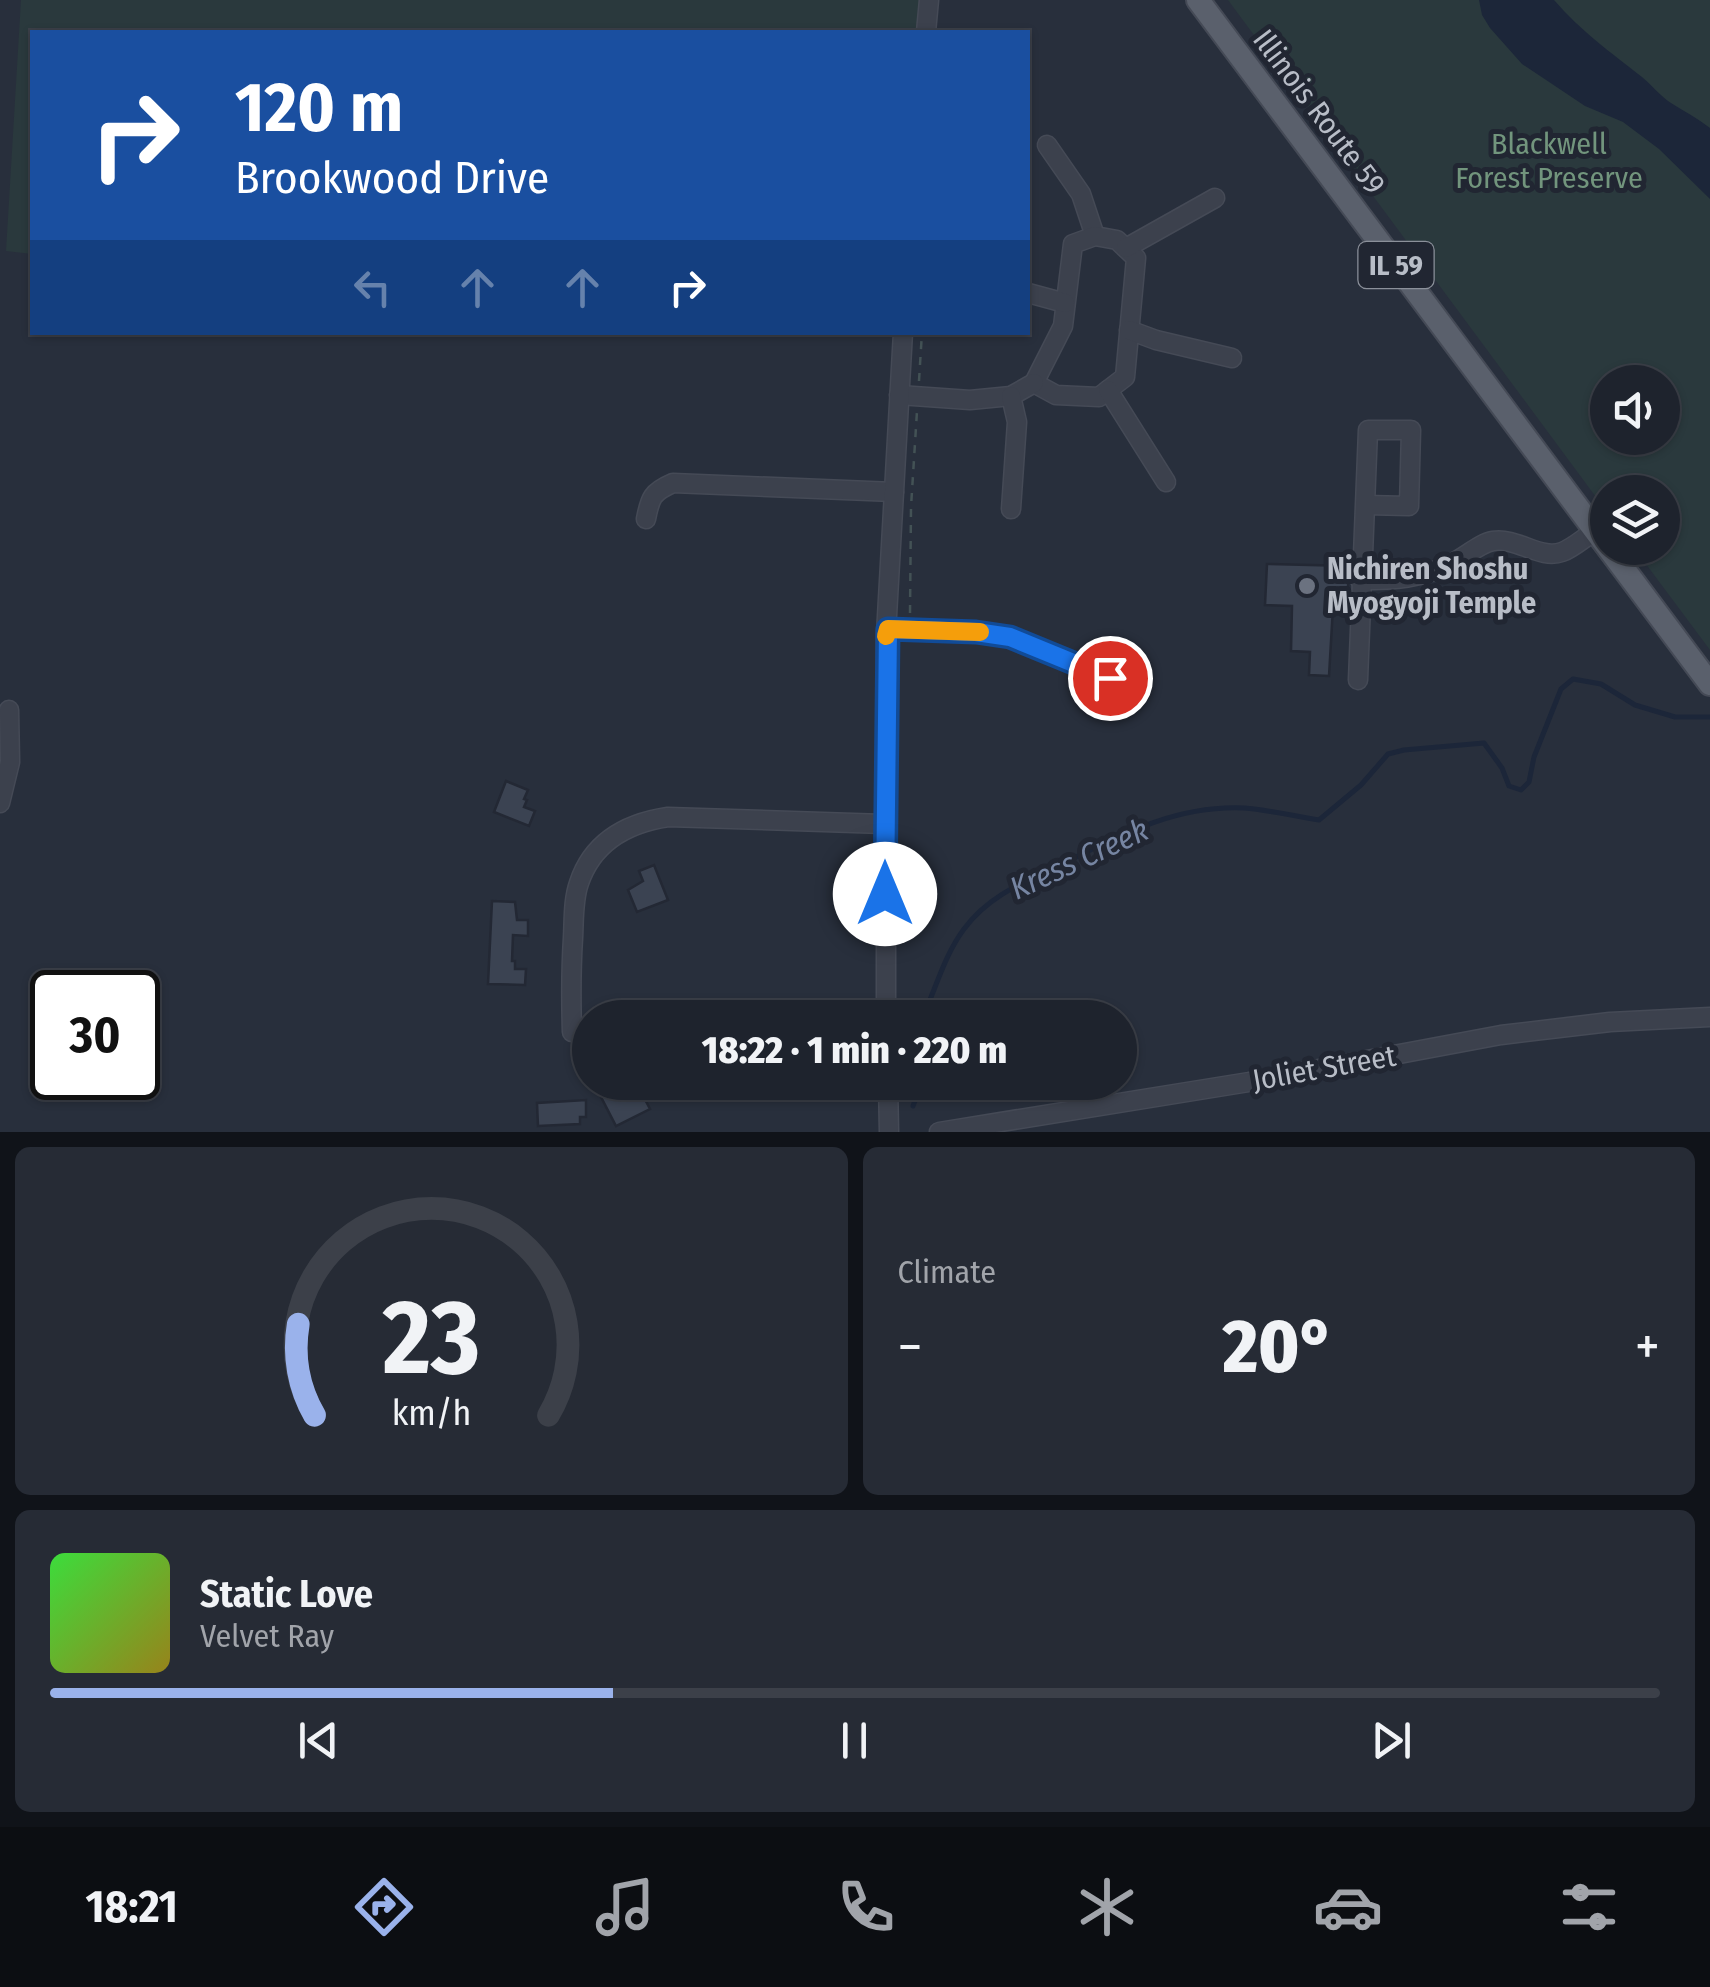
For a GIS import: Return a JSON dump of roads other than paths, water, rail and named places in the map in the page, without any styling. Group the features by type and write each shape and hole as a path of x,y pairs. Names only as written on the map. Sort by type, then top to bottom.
{"main road":[{"name":"Illinois Route 59","path":"1198,0 1590,524"},
{"name":"Illinois Route 59","path":"1621,565 1710,684"}],"street":[{"path":"926,30 929,0"},
{"path":"1046,146 1081,194 1095,236"},
{"path":"1126,248 1215,198"},
{"path":"899,395 970,400 1012,396 1034,384 1062,326 1073,244 1095,236 1117,240 1136,258 1125,377 1100,397 1056,395 1034,384"},
{"path":"1030,293 1065,303"},
{"path":"1130,330 1232,358"},
{"path":"886,1000 888,629 902,335"},
{"path":"1108,390 1166,482"},
{"path":"1011,509 1017,422 1012,396"},
{"path":"1358,680 1360,580 1368,430 1411,430 1409,506 1365,505"},
{"path":"646,519 650,499 673,483 894,492"},
{"path":"1360,580 1392,580 1430,573 1489,541 1508,540 1548,554 1561,552 1590,534"},
{"path":"888,629 1010,637 1130,686"},
{"path":"0,803 10,762 9,710"},
{"path":"572,1032 570,977 576,897 590,860 615,836 638,823 668,817 884,824"},
{"name":"Joliet Street","path":"939,1132 1249,1082 1501,1035 1610,1022 1710,1017"},
{"path":"888,1100 889,1132"}],"water":[{"path":"1479,0 1554,0 1585,32 1663,97 1710,128 1710,199 1659,149 1623,122 1585,106 1522,64 1490,28"}],"waterway":[{"name":"Kress Creek","path":"930,1000 952,948 985,906 1107,842 1173,816 1244,808 1319,820 1361,785 1388,754 1484,743 1509,786 1521,790 1529,782 1534,757 1561,689 1573,679 1601,684 1635,705 1675,717 1710,717"},
{"name":"Kress Creek","path":"913,1106 915,1100"}],"place":[{"name":"Nichiren Shoshu Myogyoji Temple","path":"1307,586"}],"park label":[{"name":"Blackwell Forest Preserve","path":"1549,161"}]}
